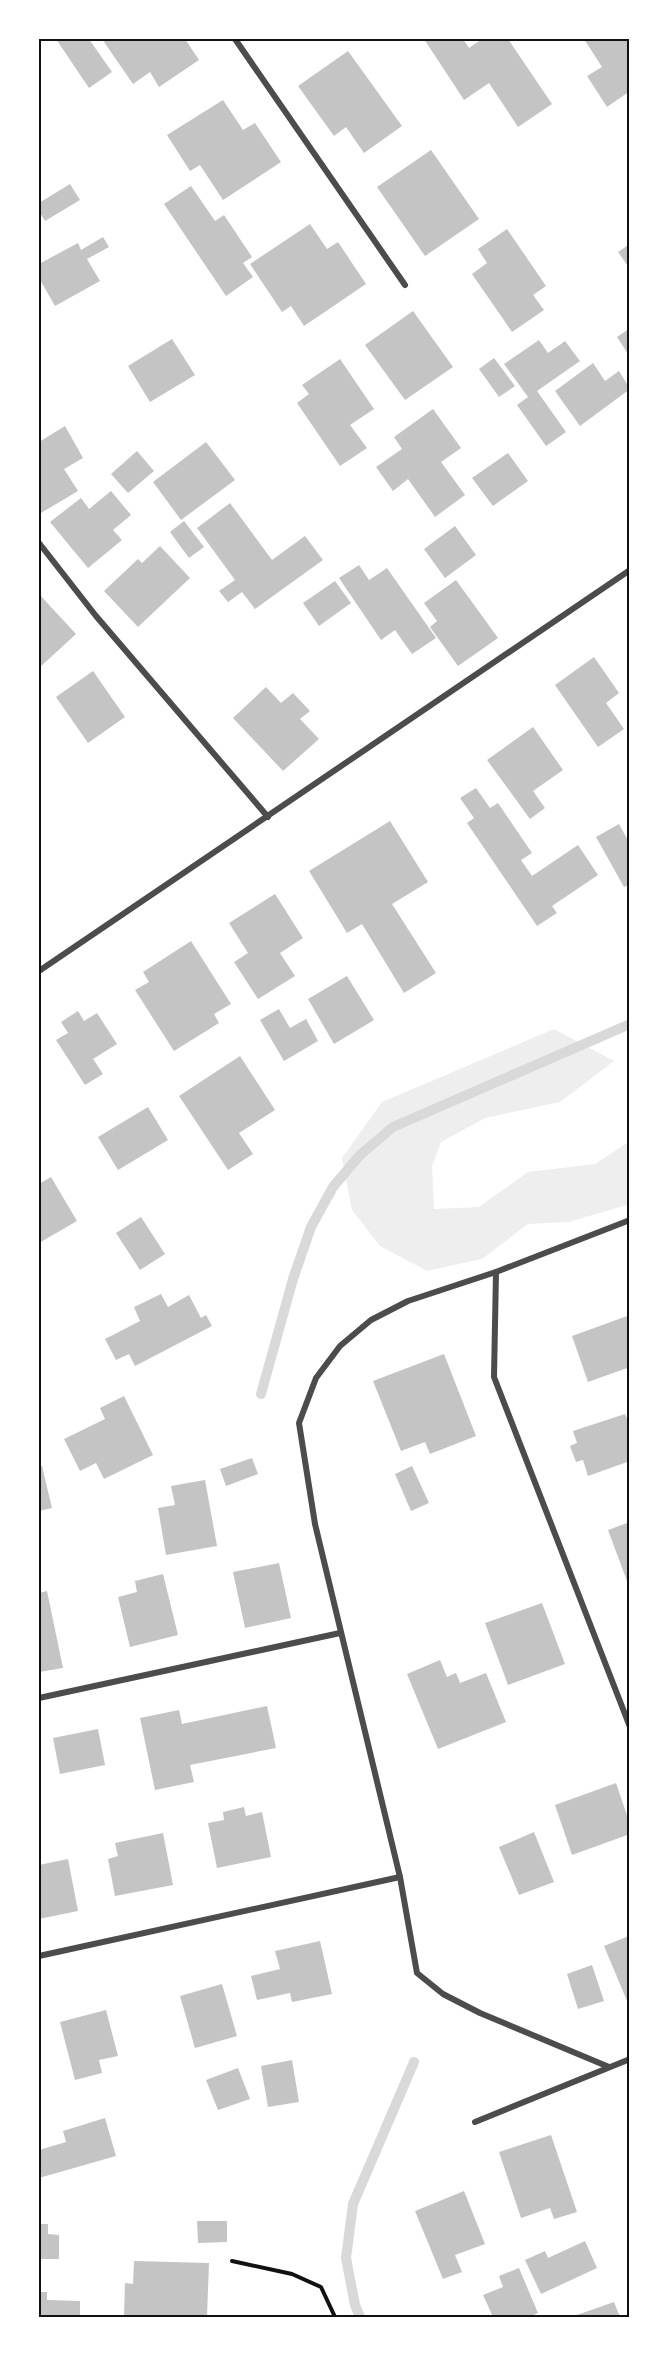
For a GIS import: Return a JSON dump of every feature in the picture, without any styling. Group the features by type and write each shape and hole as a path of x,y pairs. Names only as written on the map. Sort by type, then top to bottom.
{"street":[{"path":"235,39 405,285"},
{"path":"39,543 96,616 268,817"},
{"path":"39,971 630,570"},
{"path":"609,2067 480,2013 443,1994 417,1973 400,1877 315,1524 299,1423 316,1378 340,1346 371,1320 408,1301 496,1272 630,1220"},
{"path":"496,1272 494,1377 630,1727"},
{"path":"39,1698 340,1633"},
{"path":"39,1956 400,1877"},
{"path":"475,2122 630,2059"}],"path":[{"path":"232,2261 292,2274 321,2287 335,2317"}],"shaded area":[{"path":"554,1029 614,1061 560,1102 485,1118 441,1142 432,1166 434,1209 479,1207 528,1172 595,1164 630,1141 630,1204 569,1222 528,1224 482,1259 427,1271 380,1246 352,1210 342,1158 382,1102"}],"building":[{"path":"56,39 89,39 112,72 89,88"},
{"path":"102,39 185,39 199,60 159,87 150,72 133,84"},
{"path":"424,39 463,39 469,48 482,39 508,39 552,104 518,127 489,83 464,100"},
{"path":"584,39 630,39 630,91 607,107 587,76 602,67"},
{"path":"348,51 402,126 364,153 346,127 334,136 298,86"},
{"path":"223,100 243,130 255,123 281,162 223,200 200,165 190,171 167,135"},
{"path":"431,150 479,219 425,256 377,187"},
{"path":"70,184 80,200 45,221 39,211 39,203"},
{"path":"191,186 215,221 224,215 252,257 243,263 253,277 226,296 164,204"},
{"path":"310,224 327,249 338,242 366,284 304,326 291,306 282,312 250,264"},
{"path":"507,229 546,286 533,295 544,310 512,332 472,274 487,263 478,249"},
{"path":"103,237 109,247 87,259 100,281 55,306 39,278 39,264 78,243 81,250"},
{"path":"630,244 630,269 618,252"},
{"path":"413,311 453,367 405,400 365,345"},
{"path":"630,328 630,357 617,337"},
{"path":"172,339 195,375 150,402 128,366"},
{"path":"539,340 548,353 565,341 580,361 537,391 566,432 546,446 517,405 528,397 504,364"},
{"path":"494,358 515,386 499,397 479,369"},
{"path":"340,359 374,409 350,425 367,448 340,466 297,403 309,394 302,385"},
{"path":"593,363 605,381 619,371 630,389 580,426 555,391"},
{"path":"433,409 461,448 441,462 465,495 435,517 408,479 393,491 376,467 402,449 394,437"},
{"path":"65,426 83,458 64,469 78,491 41,513 39,509 39,442"},
{"path":"206,442 235,480 181,520 153,482"},
{"path":"137,451 154,471 128,493 111,474"},
{"path":"508,453 528,481 493,506 472,478"},
{"path":"111,491 131,515 113,530 122,540 88,568 50,522 81,498 89,509"},
{"path":"230,503 272,560 305,536 323,560 255,609 242,592 228,602 219,591 235,580 197,528"},
{"path":"184,521 204,547 189,558 170,532"},
{"path":"455,526 476,555 445,578 424,549"},
{"path":"160,546 190,578 138,627 104,591 138,559 142,563"},
{"path":"359,565 369,580 387,568 436,638 412,654 395,630 381,640 339,578"},
{"path":"456,580 498,638 458,666 430,627 437,621 424,603"},
{"path":"335,581 351,603 319,626 303,603"},
{"path":"39,594 76,634 39,668"},
{"path":"594,657 619,693 606,703 624,729 598,747 555,685"},
{"path":"93,671 125,717 88,743 56,697"},
{"path":"266,687 281,703 293,693 310,711 300,719 319,739 283,771 233,718"},
{"path":"533,727 563,770 533,791 545,808 530,819 487,760"},
{"path":"476,788 490,808 498,803 532,853 521,860 532,876 578,845 598,875 552,906 557,913 537,926 467,823 474,818 460,798"},
{"path":"390,821 428,882 392,904 436,973 404,993 362,924 347,933 309,871"},
{"path":"619,824 630,844 630,884 624,887 596,837"},
{"path":"275,894 303,938 280,953 295,976 258,999 234,962 248,953 229,923"},
{"path":"191,941 231,1004 214,1014 219,1023 174,1051 135,990 149,982 143,972"},
{"path":"347,976 374,1020 334,1044 308,999"},
{"path":"279,1009 290,1028 306,1019 318,1041 284,1061 260,1020"},
{"path":"78,1011 84,1021 97,1013 117,1044 93,1059 103,1074 85,1085 56,1040 68,1033 61,1022"},
{"path":"240,1056 275,1110 239,1133 253,1154 228,1170 179,1096"},
{"path":"148,1107 168,1140 118,1170 98,1137"},
{"path":"51,1177 77,1221 39,1243 39,1184"},
{"path":"141,1217 165,1254 140,1270 116,1233"},
{"path":"161,1294 168,1307 189,1295 201,1318 206,1315 212,1326 135,1366 129,1354 116,1360 105,1339 140,1321 134,1307"},
{"path":"630,1315 630,1367 588,1382 572,1336"},
{"path":"444,1354 476,1436 430,1454 425,1442 401,1451 373,1381"},
{"path":"124,1396 153,1455 104,1479 96,1463 80,1471 64,1439 105,1419 100,1408"},
{"path":"625,1414 630,1426 630,1461 588,1476 583,1460 576,1462 570,1446 577,1443 573,1431"},
{"path":"252,1458 258,1474 226,1486 220,1469"},
{"path":"42,1466 52,1508 39,1511 39,1467"},
{"path":"412,1466 429,1503 411,1511 395,1474"},
{"path":"205,1480 217,1546 166,1555 158,1508 175,1505 171,1486"},
{"path":"630,1522 630,1580 627,1581 608,1530"},
{"path":"279,1563 291,1618 245,1628 233,1572"},
{"path":"163,1574 178,1635 130,1647 118,1597 137,1592 135,1581"},
{"path":"47,1591 63,1668 39,1672 39,1593"},
{"path":"542,1603 565,1664 508,1685 485,1623"},
{"path":"440,1660 447,1677 456,1673 460,1683 486,1673 506,1722 438,1749 407,1674"},
{"path":"267,1706 276,1748 190,1765 194,1782 155,1790 140,1718 179,1710 182,1724"},
{"path":"98,1729 105,1765 60,1774 53,1738"},
{"path":"616,1783 630,1824 630,1834 572,1855 555,1805"},
{"path":"244,1807 246,1816 262,1812 271,1857 217,1868 208,1823 224,1820 223,1812"},
{"path":"534,1832 554,1882 519,1895 499,1847"},
{"path":"163,1833 173,1885 115,1896 108,1859 118,1856 115,1843"},
{"path":"68,1859 78,1911 39,1919 39,1865"},
{"path":"629,1936 630,1939 630,2008 604,1946"},
{"path":"320,1941 332,1994 292,2002 290,1993 257,2000 251,1976 280,1969 275,1951"},
{"path":"592,1965 604,2001 578,2009 567,1974"},
{"path":"222,1984 237,2036 195,2048 180,1996"},
{"path":"106,2010 118,2056 99,2060 102,2073 75,2080 60,2022"},
{"path":"292,2060 299,2102 268,2107 261,2066"},
{"path":"238,2068 250,2099 218,2110 206,2080"},
{"path":"105,2118 116,2156 39,2178 39,2150 66,2142 63,2131"},
{"path":"551,2135 577,2212 554,2219 550,2208 521,2218 499,2152"},
{"path":"464,2191 485,2244 455,2255 462,2272 443,2279 415,2211"},
{"path":"197,2221 227,2221 227,2242 198,2243"},
{"path":"39,2224 48,2224 48,2234 59,2235 59,2259 39,2259"},
{"path":"585,2241 597,2268 541,2294 525,2260 545,2251 548,2258"},
{"path":"134,2261 209,2263 207,2317 124,2317 125,2283 133,2284"},
{"path":"519,2268 538,2313 529,2317 493,2317 483,2295 503,2287 499,2276"},
{"path":"39,2292 47,2292 47,2300 80,2301 80,2317 39,2317"},
{"path":"614,2302 620,2317 571,2317"}],"waterway":[{"path":"261,1394 293,1279 311,1227 333,1187 360,1155 393,1127 630,1024"},
{"path":"360,2317 355,2305 346,2258 353,2204 414,2062"}]}
